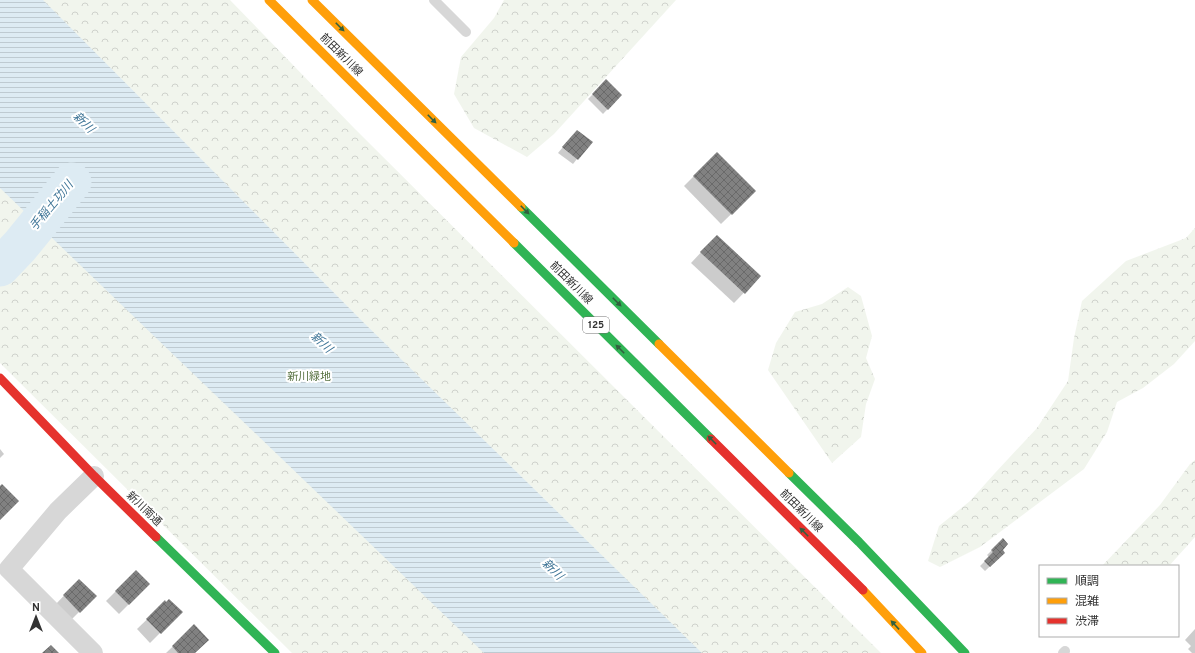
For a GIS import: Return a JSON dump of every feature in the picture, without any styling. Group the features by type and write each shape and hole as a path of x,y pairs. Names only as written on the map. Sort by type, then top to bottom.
{"main road":[{"name":"前田新川線","path":"269,0 860,588 922,653"},
{"name":"前田新川線","path":"312,0 859,542 965,653"},
{"name":"新川南通","path":"0,378 94,476 275,653"}],"street":[{"path":"93,653 9,569 58,511 94,476"}],"lane":[{"path":"434,0 466,32"}],"green space":[{"name":"新川緑地","path":"0,0 230,0 355,129 881,653 292,653 0,363"},
{"path":"504,0 676,0 554,134 527,157 474,128 454,94 461,57 494,18"},
{"path":"1195,228 1195,341 1174,364 1143,388 1117,402 1107,432 1084,469 980,547 940,567 928,561 939,526 970,501 1037,428 1068,381 1074,338 1082,301 1126,261 1186,238"},
{"path":"848,287 861,296 872,336 866,358 875,379 866,404 861,437 832,463 768,370 776,343 795,312 822,304"},
{"path":"1195,460 1195,537 1170,565 1103,565 1160,505 1190,464"}],"water":[{"name":"新川","path":"0,0 43,0 363,322 702,653 484,653 0,188"}],"building":[{"path":"606,79 622,95 608,110 592,94"},
{"path":"577,130 593,142 578,160 562,147"},
{"path":"717,152 756,191 732,215 693,176"},
{"path":"717,235 761,276 745,294 700,252"},
{"path":"2,484 19,501 0,520 0,486"},
{"path":"1003,538 1008,544 1003,550 1005,553 990,567 984,561 993,552 991,550"},
{"path":"136,570 150,584 129,605 115,591"},
{"path":"79,579 97,596 80,613 63,595"},
{"path":"169,599 183,612 161,634 146,619 165,600 166,602"},
{"path":"194,624 209,640 195,653 178,653 172,646"},
{"path":"51,645 59,653 42,653"}],"waterway":[{"name":"手稲土功川","path":"0,267 20,246 72,182"}],"traffic: fast":[{"path":"521,207 659,344"},
{"path":"514,243 711,439"},
{"path":"789,473 859,542 965,653"},
{"path":"156,537 275,653"}],"traffic: slow":[{"path":"269,0 514,243"},
{"path":"312,0 521,207"},
{"path":"659,344 789,473"},
{"path":"863,590 922,653"}],"traffic: jam":[{"path":"0,378 94,476 156,537"},
{"path":"711,439 863,590"}]}
